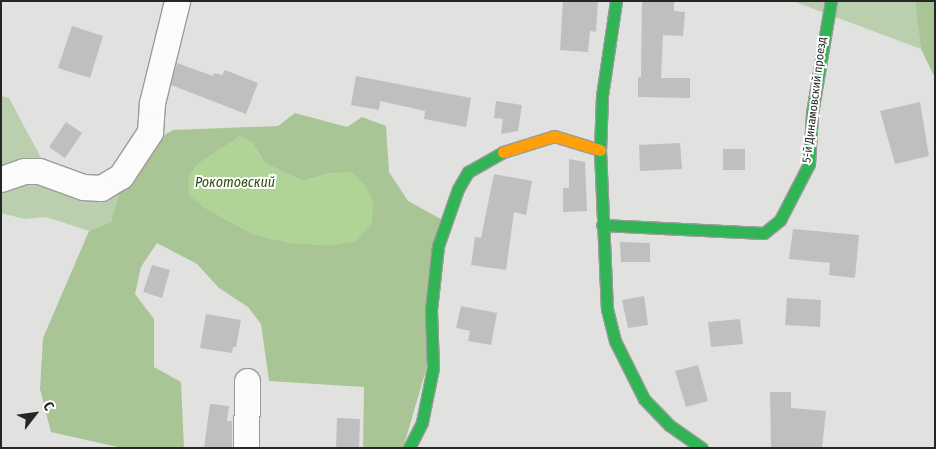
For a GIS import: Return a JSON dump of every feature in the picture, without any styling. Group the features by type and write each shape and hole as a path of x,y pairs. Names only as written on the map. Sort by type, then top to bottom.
{"street":[{"path":"1,179 24,171 39,171 83,187 101,188 121,176 150,132 152,103 177,1"},
{"path":"616,1 602,96 600,150 607,309 615,341 644,399 669,425 702,448"},
{"name":"5-й Динамовский проезд","path":"602,225 764,233 780,220 793,200 808,164 813,104 831,1"},
{"path":"408,448 422,422 433,368 431,310 438,246 458,189 468,172 494,155 554,136 600,150"},
{"path":"246,381 246,448"}],"shaded area":[{"path":"795,1 915,1 921,49 795,2"},
{"path":"915,1 935,1 935,78 921,49"},
{"path":"1,96 9,98 46,167 1,171"},
{"path":"295,113 347,127 362,117 386,126 389,172 408,201 441,219 426,370 403,448 363,448 364,387 269,381 261,324 248,307 219,288 197,264 157,243 141,267 135,294 154,319 154,367 181,382 184,448 122,448 51,432 40,389 43,338 89,231 111,222 119,193 154,141 173,130 278,126","holes":["240,136 252,143 266,164 303,181 331,173 255,235 202,206 220,151"]},
{"path":"24,178 105,195 119,193 111,222 89,231 46,217 25,219 1,213 1,187"}],"water":[{"name":"Рокотовский","path":"240,136 252,143 266,164 303,181 331,173 351,172 366,186 373,202 372,224 356,241 332,246 288,243 255,235 202,206 189,195 188,179 197,164"}],"building":[{"path":"563,1 598,1 596,32 590,31 588,52 560,50"},
{"path":"642,1 674,1 674,11 685,12 683,36 663,35 661,78 690,78 690,98 638,97 638,77 641,77"},
{"path":"72,26 103,36 90,78 58,68"},
{"path":"177,63 213,76 214,73 222,75 225,70 258,83 246,114 171,85"},
{"path":"356,76 471,98 466,127 424,119 425,111 380,101 379,110 351,105"},
{"path":"496,101 522,105 518,131 501,134 503,119 494,118"},
{"path":"920,102 929,156 895,164 880,111"},
{"path":"66,122 82,133 65,158 49,147"},
{"path":"680,143 682,169 640,171 639,145"},
{"path":"723,149 745,149 745,170 723,170"},
{"path":"569,159 585,162 587,211 563,212 563,188 569,188"},
{"path":"494,174 532,181 526,215 514,212 506,270 471,265 475,237 481,238"},
{"path":"793,229 859,235 855,278 829,275 830,263 789,259"},
{"path":"620,242 650,243 650,262 621,262"},
{"path":"152,265 170,270 162,298 143,292"},
{"path":"644,296 648,325 628,328 622,300"},
{"path":"787,298 821,300 820,327 785,325"},
{"path":"461,306 497,313 491,345 468,341 470,331 456,328"},
{"path":"206,314 241,320 236,347 233,347 232,353 200,348"},
{"path":"740,319 743,344 711,347 708,322"},
{"path":"698,365 708,401 686,407 675,371"},
{"path":"770,392 791,392 791,408 826,411 822,448 771,448"},
{"path":"210,404 229,406 227,421 232,421 232,448 204,448"},
{"path":"337,418 360,419 359,448 336,448"}],"traffic: fast":[{"path":"616,1 602,96 600,150 607,309 615,341 644,399 669,425 702,448"},
{"path":"602,225 764,233 780,220 809,164 812,113 831,1"},
{"path":"409,448 422,422 433,368 431,310 438,246 458,189 468,172 503,152"}],"traffic: slow":[{"path":"503,152 554,136 600,150"}]}
